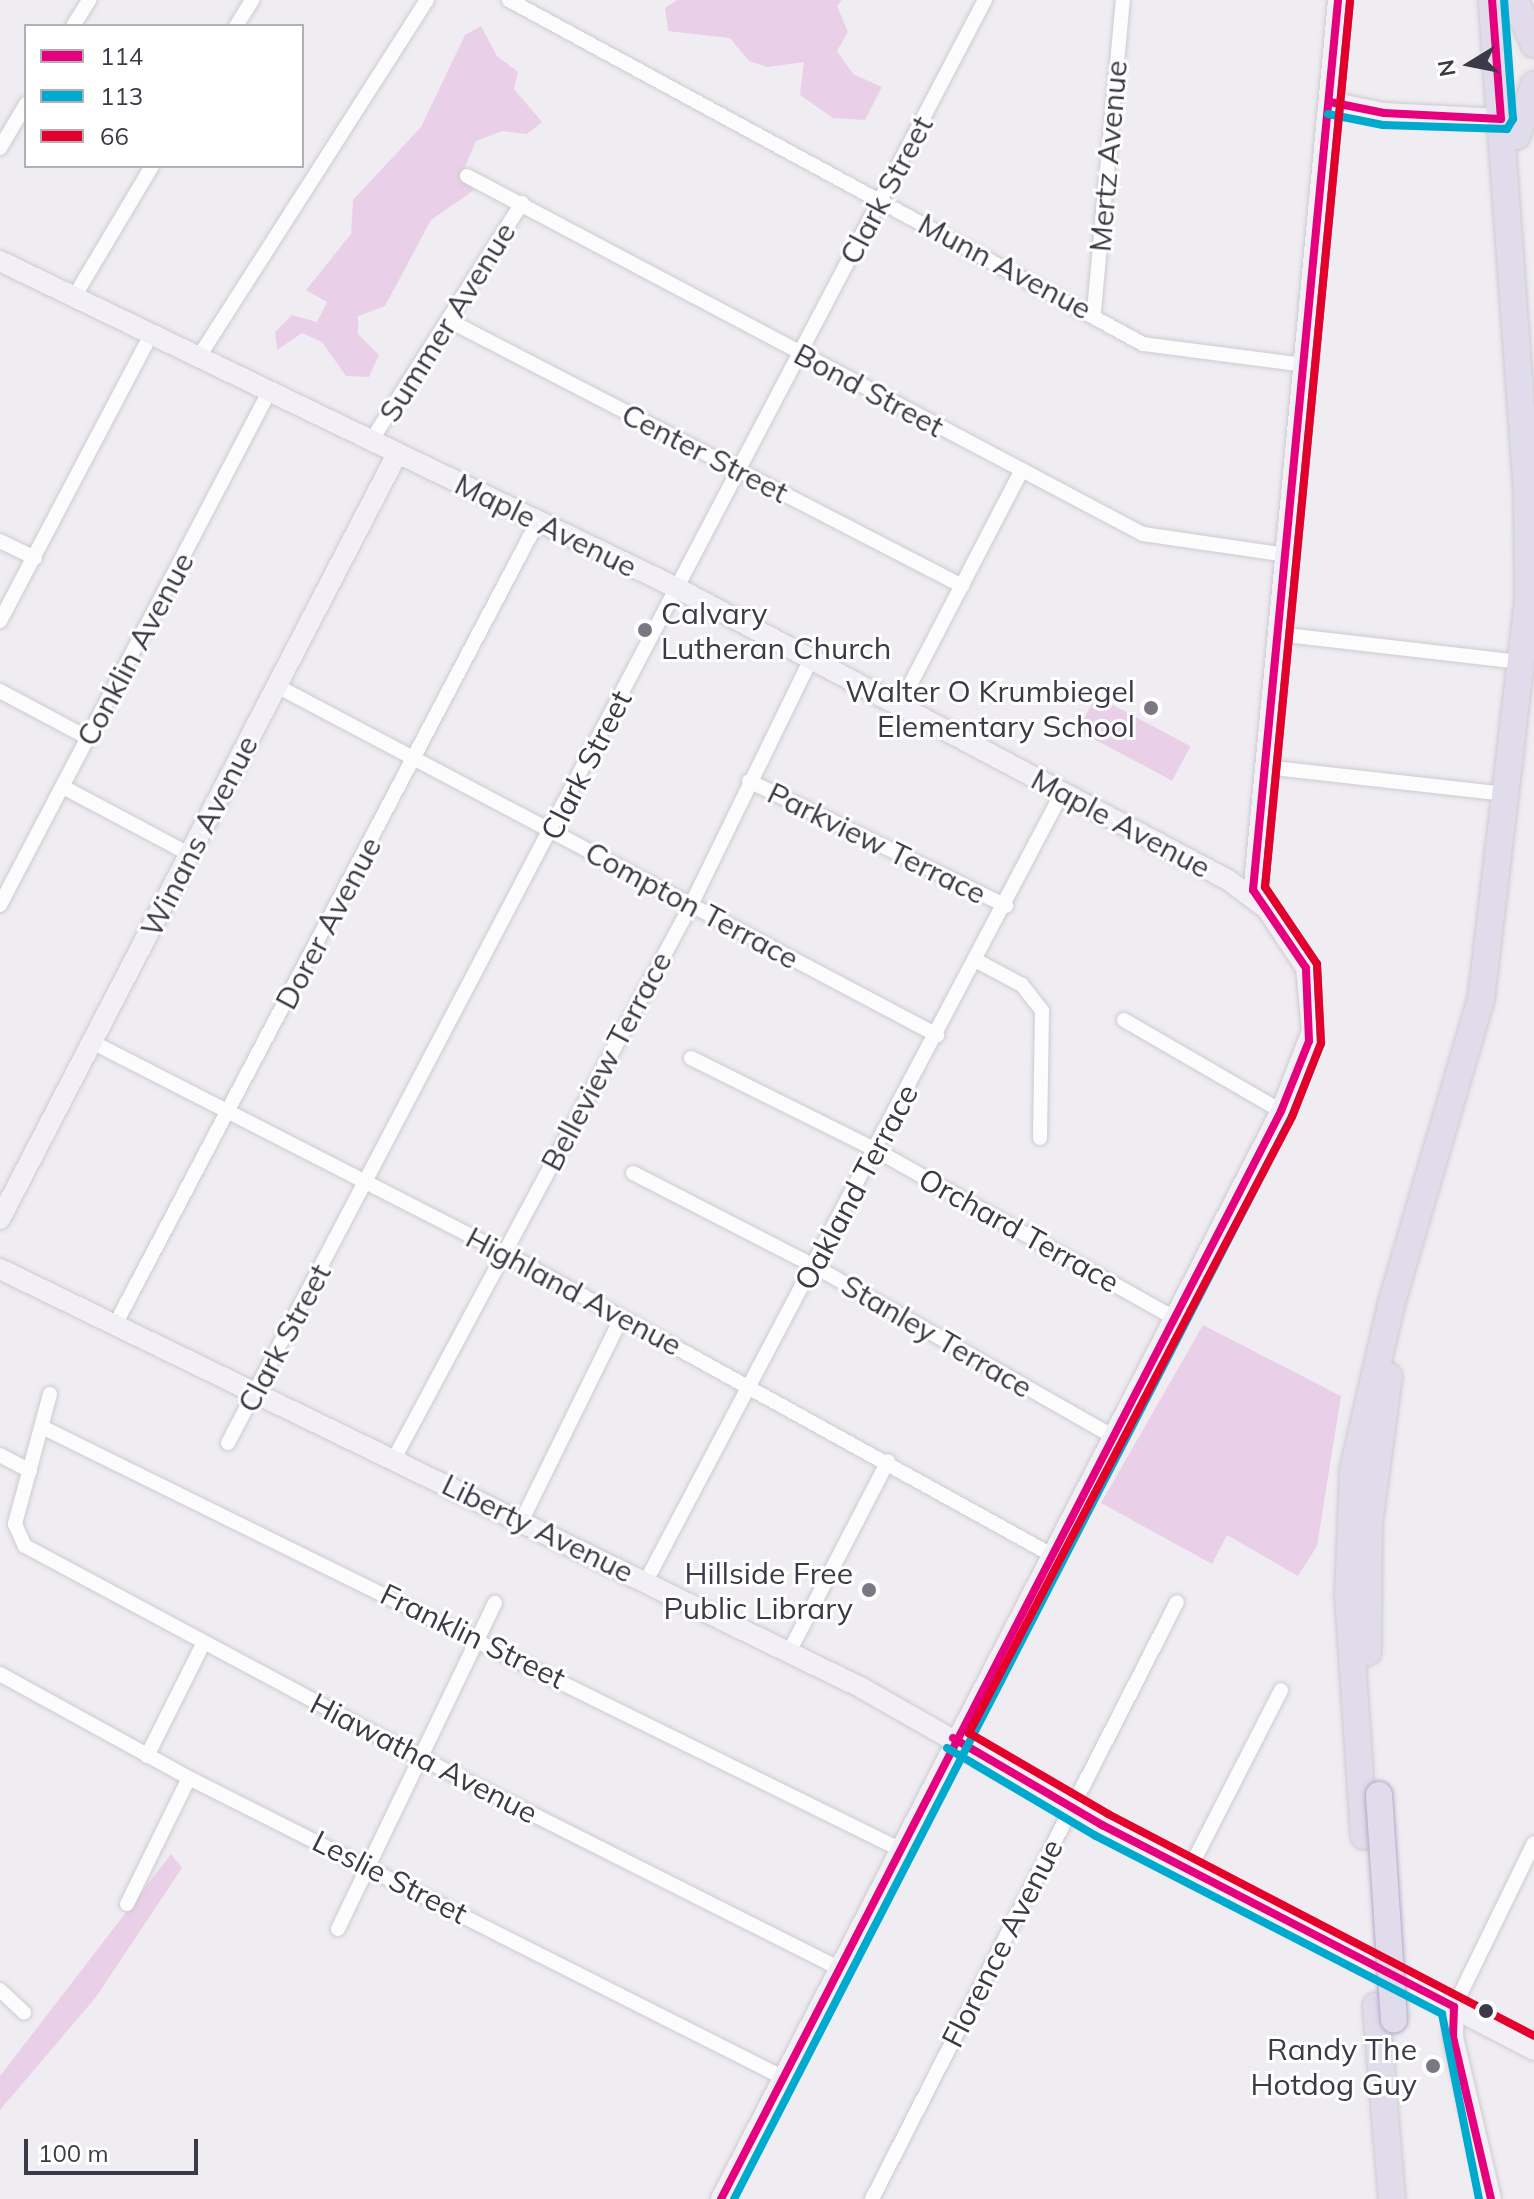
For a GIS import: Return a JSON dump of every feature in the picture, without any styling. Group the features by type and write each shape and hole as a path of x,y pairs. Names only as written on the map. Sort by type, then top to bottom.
{"highway":[{"path":"1492,0 1509,128 1534,376"},
{"path":"1392,2199 1397,2162 1385,2013 1364,1836 1348,1596 1356,1450 1391,1305 1476,1020 1507,794 1521,662 1528,513 1509,128 1507,0"},
{"path":"1515,0 1534,44"},
{"path":"1509,128 1534,85"},
{"path":"1385,2013 1379,1795 1367,1588 1378,1440 1404,1315 1495,1007 1534,687"},
{"path":"1397,2162 1410,2199"}],"street":[{"path":"74,24 89,0"},
{"path":"237,24 252,0"},
{"path":"198,358 427,0"},
{"name":"Munn Avenue","path":"509,0 880,200 1094,311 1143,344 1305,365"},
{"name":"Clark Street","path":"228,1443 552,831 985,0"},
{"name":"Mertz Avenue","path":"1094,311 1123,0"},
{"path":"721,2199 953,1738 1281,1111 1309,1041 1311,990 1293,942 1253,895 1338,0"},
{"path":"1330,102 1384,113 1509,128"},
{"path":"0,148 24,107"},
{"path":"74,297 151,168"},
{"name":"Bond Street","path":"467,176 1156,540 1287,555"},
{"name":"Summer Avenue","path":"371,441 522,203"},
{"name":"Maple Avenue","path":"0,261 677,588 810,661 1063,791 1253,895"},
{"name":"Center Street","path":"448,320 962,586"},
{"path":"0,621 151,335"},
{"name":"Conklin Avenue","path":"0,905 269,392"},
{"name":"Winans Avenue","path":"0,1219 397,454"},
{"path":"899,706 1022,470"},
{"name":"Dorer Avenue","path":"116,1323 538,521"},
{"path":"0,541 35,558"},
{"path":"1278,634 1521,662"},
{"name":"Belleview Terrace","path":"395,1457 507,1254 691,905 810,661"},
{"name":"Compton Terrace","path":"277,686 937,1035"},
{"path":"0,691 88,738"},
{"path":"1265,767 1507,794"},
{"name":"Parkview Terrace","path":"749,781 1006,906"},
{"path":"63,787 189,854"},
{"name":"Oakland Terrace","path":"646,1581 977,961 1063,791"},
{"path":"977,961 1022,985 1042,1011 1040,1138"},
{"path":"1124,1020 1281,1111"},
{"name":"Highland Avenue","path":"92,1042 507,1254 888,1461 1050,1554"},
{"name":"Orchard Terrace","path":"691,1058 876,1150 1174,1318"},
{"name":"Stanley Terrace","path":"633,1173 814,1266 1112,1436"},
{"name":"Liberty Avenue","path":"0,1269 395,1457 789,1652 953,1738 1189,1870 1534,2050"},
{"path":"522,1520 622,1317"},
{"path":"0,1455 30,1471 46,1429 50,1394"},
{"name":"Franklin Street","path":"46,1429 480,1638 897,1848"},
{"path":"789,1652 888,1461"},
{"name":"Hiawatha Avenue","path":"30,1471 17,1537 204,1642 422,1758 837,1967"},
{"name":"Florence Avenue","path":"872,2199 1177,1602"},
{"path":"338,1929 495,1603"},
{"path":"147,1756 204,1642"},
{"name":"Leslie Street","path":"0,1674 189,1778 370,1865 782,2077"},
{"path":"1189,1870 1281,1690"},
{"path":"127,1904 189,1778"},
{"path":"1491,2199 1453,2037 1454,2007 1534,1843"},
{"path":"0,1990 24,2012"}],"shaded area":[{"path":"677,0 842,0 837,6 848,32 837,51 853,74 882,87 865,120 833,118 800,95 804,62 768,67 749,61 730,38 668,31 665,8"},
{"path":"481,26 497,56 518,72 514,89 542,122 527,134 502,131 476,141 461,176 474,190 431,220 385,306 358,316 358,334 379,355 369,377 346,376 322,342 302,333 277,350 275,332 292,315 317,322 327,302 306,290 351,234 353,200 421,127 465,35"},
{"path":"1096,696 1190,746 1172,781 1078,730"},
{"path":"1203,1325 1341,1396 1317,1546 1298,1576 1227,1535 1212,1564 1101,1503"},
{"path":"171,1854 182,1868 96,1997 0,2110 0,2076"}],"transit line":[{"name":"114","path":"721,2199 1281,1111 1309,1041 1306,968 1253,890 1338,0"},
{"name":"114","path":"1330,102 1384,113 1501,119 1492,0"},
{"name":"113","path":"1328,114 1383,125 1507,129 1513,119 1504,0"},
{"name":"113","path":"734,2199 1292,1116 1321,1044 1317,964 1265,887 1350,1"},
{"name":"66","path":"1350,1 1265,887 1317,964 1321,1043 1292,1117 969,1733 1108,1814 1534,2036"},
{"name":"114","path":"953,1738 1102,1825 1454,2007 1453,2037 1491,2199"},
{"name":"113","path":"947,1748 1096,1836 1442,2014 1479,2199"}],"place":[{"name":"Calvary Lutheran Church","path":"645,630"},
{"name":"Walter O Krumbiegel Elementary School","path":"1151,708"},
{"name":"Hillside Free Public Library","path":"869,1590"},
{"name":"Randy The Hotdog Guy","path":"1433,2066"}]}
